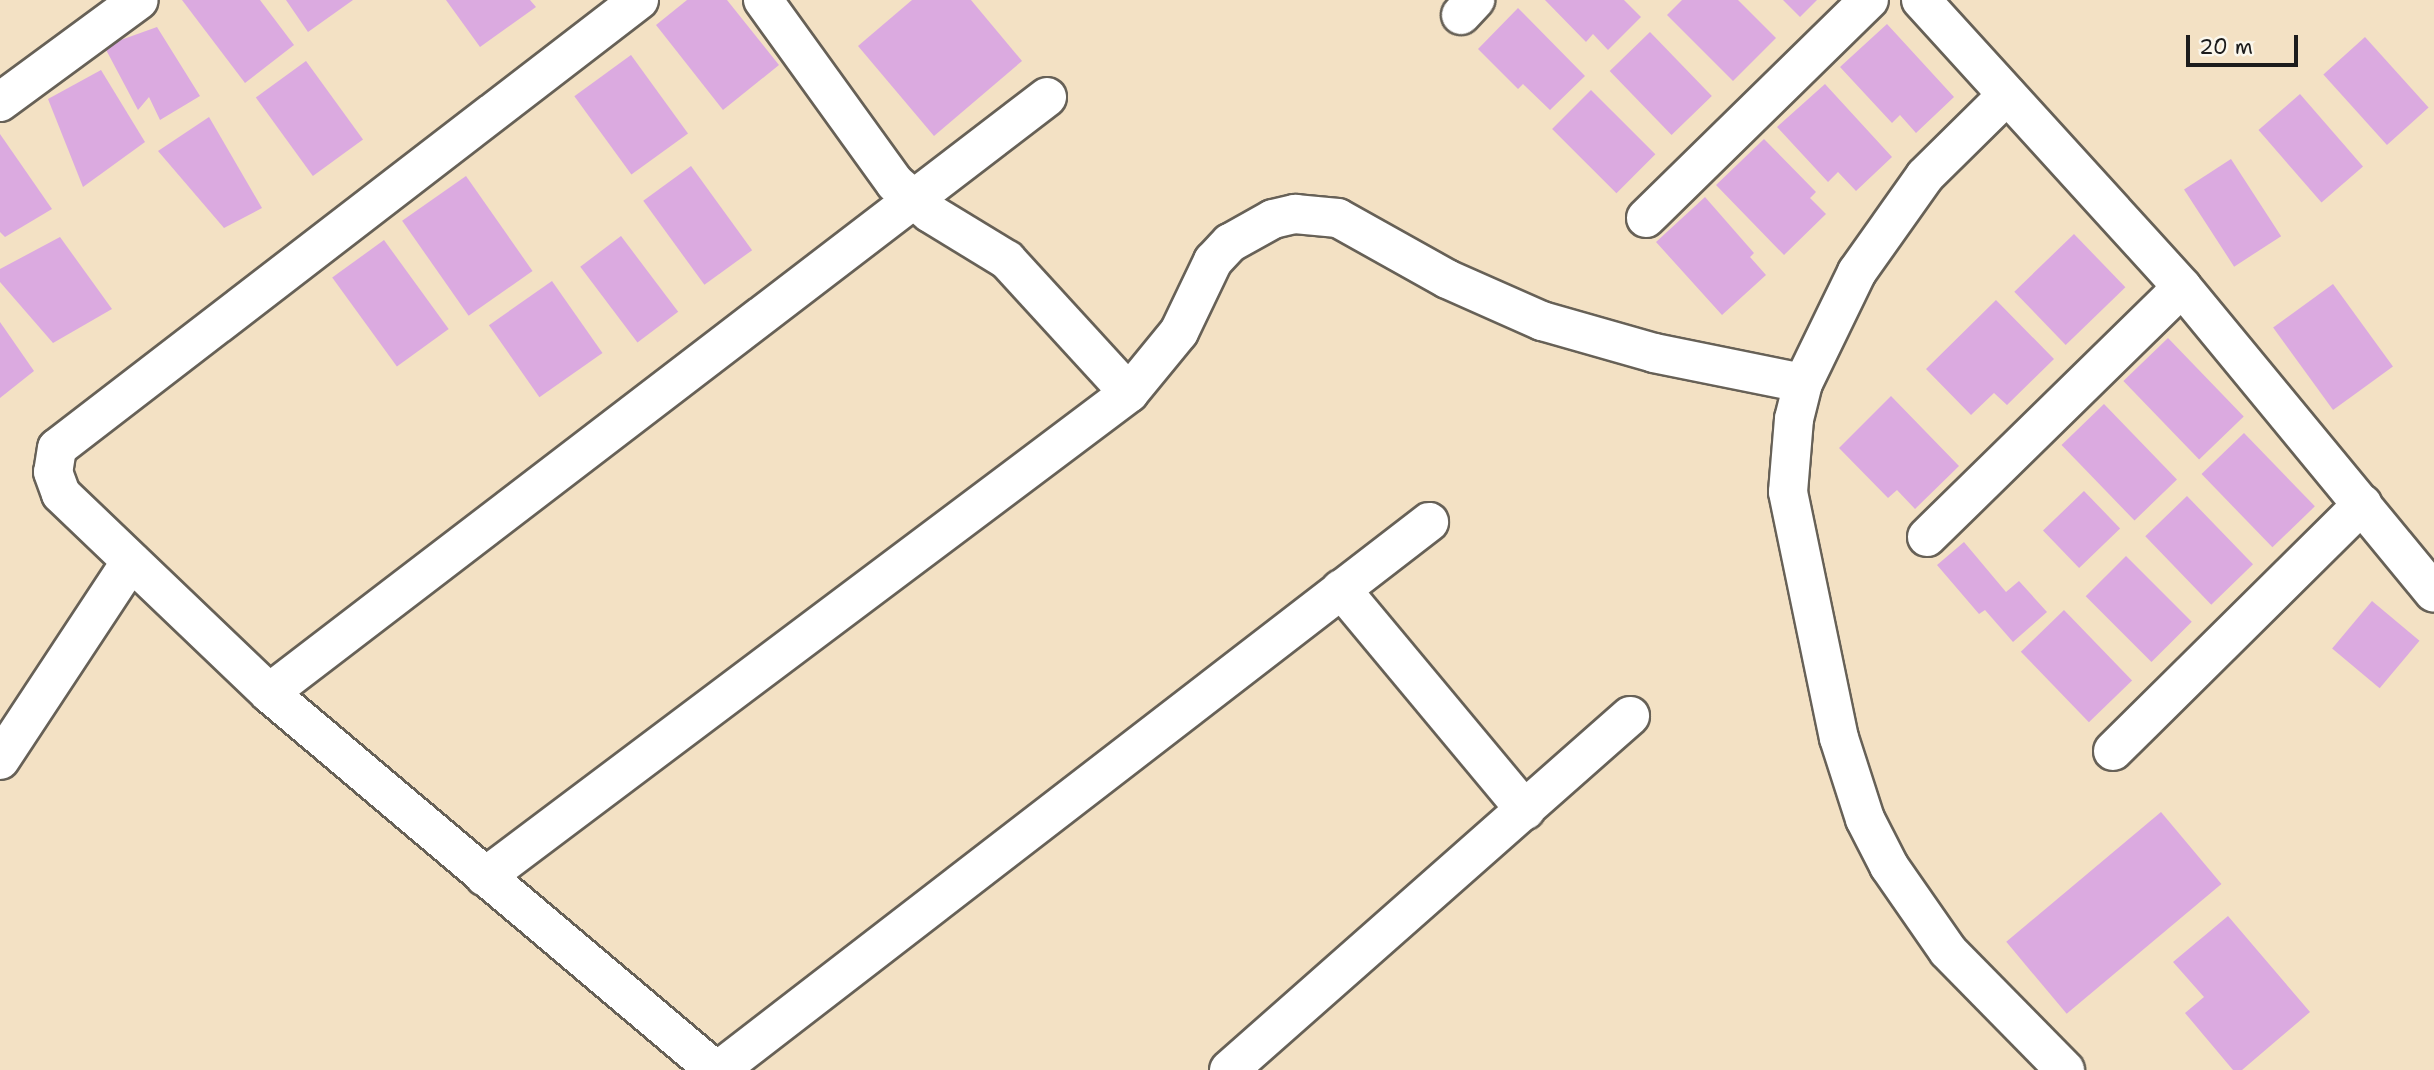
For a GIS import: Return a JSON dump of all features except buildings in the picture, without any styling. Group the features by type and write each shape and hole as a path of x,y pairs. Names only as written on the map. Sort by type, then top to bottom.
{"street":[{"path":"0,102 139,0"},
{"path":"639,0 57,448 53,472 61,494 269,693 717,1070 1430,522"},
{"path":"763,0 881,166 911,199 1007,260 1129,393"},
{"path":"1646,218 1869,0"},
{"path":"1921,0 2182,287 2434,593"},
{"path":"2007,95 1964,133 1889,221 1857,272 1803,383 1789,455 1793,529 1850,782 1889,866 1948,951 2064,1070"},
{"path":"269,693 1047,97"},
{"path":"485,877 1129,393 1179,332 1213,261 1230,243 1273,219 1317,214 1360,227 1447,279 1542,321 1654,353 1803,383"},
{"path":"1927,537 2182,287"},
{"path":"2113,751 2362,504"},
{"path":"0,760 131,561"},
{"path":"1340,589 1525,810"},
{"path":"1229,1070 1630,716"}]}
